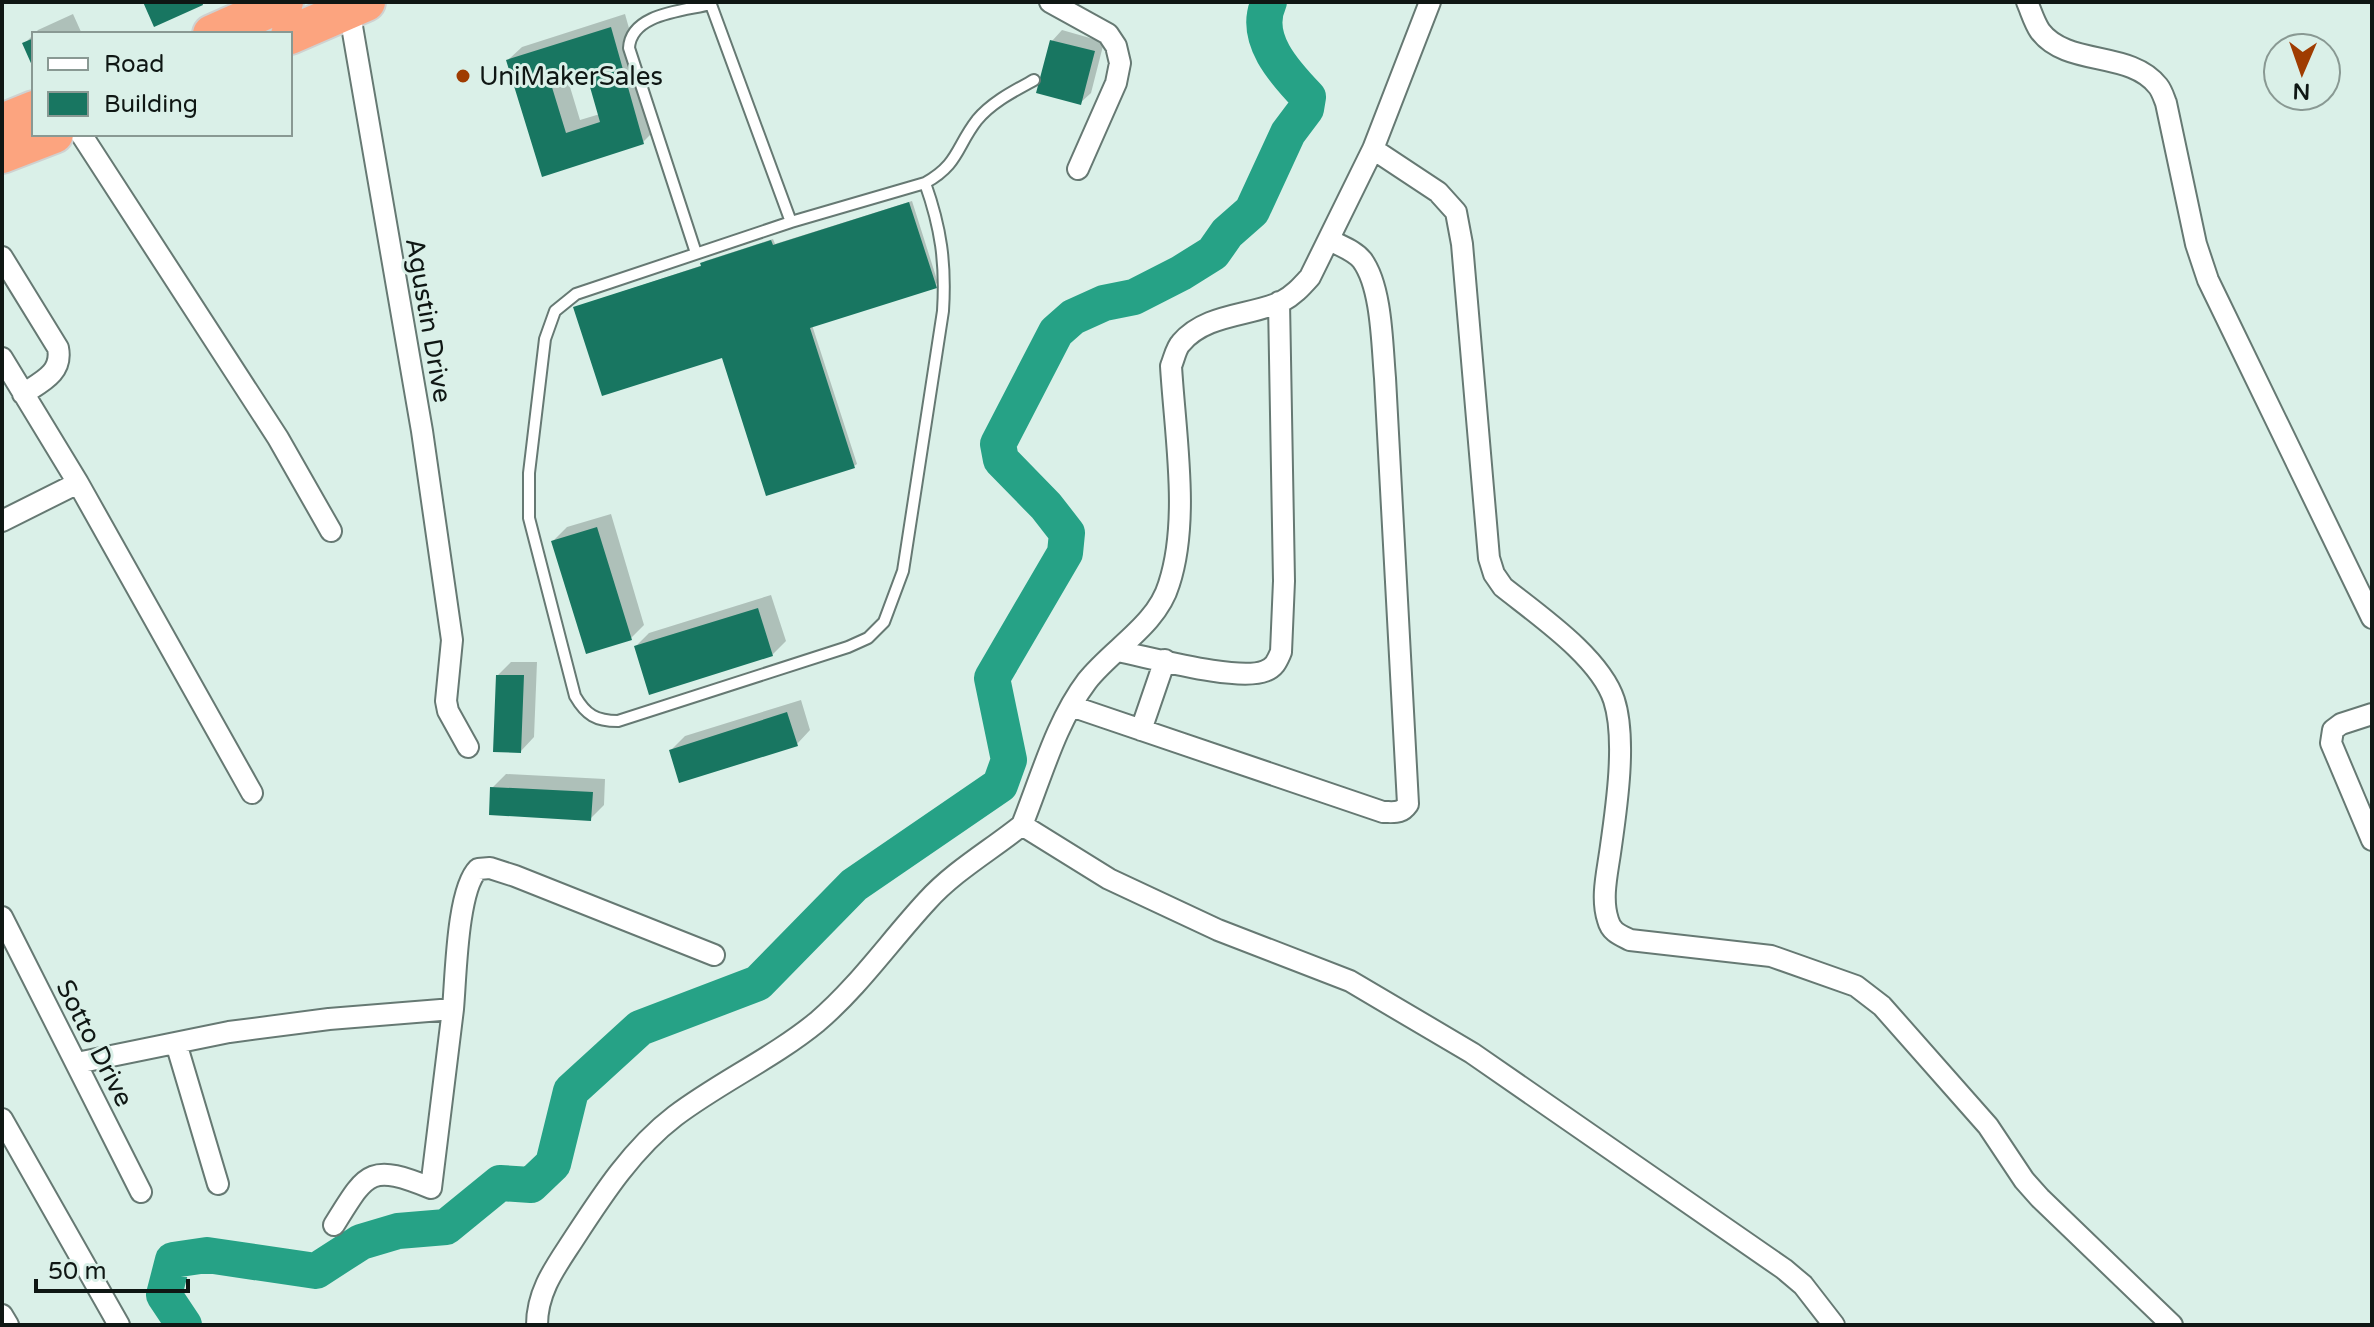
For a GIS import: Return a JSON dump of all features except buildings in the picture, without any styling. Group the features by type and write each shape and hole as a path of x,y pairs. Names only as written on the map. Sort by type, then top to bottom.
{"highway":[{"path":"216,32 284,2"},
{"path":"292,34 357,6"},
{"path":"2,123 32,111"},
{"path":"2,154 49,136"}],"street":[{"path":"1050,2 1108,34 1116,46 1120,63 1116,83 1078,169"},
{"path":"537,1325 544,1285 611,1184 647,1140 675,1116 763,1061 816,1022 858,982 928,900 952,877 1022,825 1071,706 1087,682 1141,629 1169,588 1180,542 1171,366 1180,344 1196,330 1221,319 1279,302 1295,293 1310,277 1373,149 1430,2"},
{"path":"2027,2 2041,32 2052,42 2127,66 2144,74 2158,86 2166,103 2196,244 2208,280 2372,618"},
{"name":"Agustin Drive","path":"357,6 452,640 446,701 448,711 468,747"},
{"path":"82,136 278,438 331,531"},
{"path":"1373,149 1438,192 1456,212 1462,244 1489,558 1494,574 1503,587 1578,650 1601,676 1614,699 1621,736 1606,887 1608,924 1616,934 1630,940 1771,956 1856,986 1882,1006 1988,1126 2024,1180 2040,1198 2172,1325"},
{"path":"1071,706 1383,812 1398,813 1408,804 1380,317 1371,280 1362,261 1330,240"},
{"path":"2,257 58,348 60,358 58,368 23,394"},
{"path":"1117,651 1235,673 1257,673 1269,670 1276,663 1281,652 1284,581 1279,302"},
{"path":"2,358 78,483 252,793"},
{"path":"2,521 78,483"},
{"path":"1141,730 1165,660"},
{"path":"2372,714 2341,724 2333,730 2331,743 2372,840"},
{"path":"1022,825 1109,879 1218,930 1350,981 1472,1053 1784,1269 1803,1285 1834,1325"},
{"path":"334,1225 360,1183 372,1175 402,1176 431,1188 464,895 478,869 490,868 515,876 714,955"},
{"name":"Sotto Drive","path":"2,917 141,1192"},
{"path":"77,1063 229,1032 329,1019 453,1009"},
{"path":"176,1043 218,1184"},
{"path":"2,1119 119,1325"},
{"path":"2,1315 8,1325"}],"lane":[{"path":"696,253 629,48 629,38 646,20 710,3 791,222"},
{"path":"925,183 943,247 943,311 903,571 884,622 868,638 848,647 618,721 603,721 591,716 575,696 529,518 529,473 545,339 555,311 576,294 791,222 925,183 944,172 988,108 1034,80"}],"waterway":[{"path":"184,1325 164,1295 173,1260 207,1255 316,1271 361,1242 398,1231 446,1227 500,1183 531,1185 553,1164 571,1091 640,1028 758,983 854,885 1000,785 1009,760 992,678 1065,553 1067,533 1046,506 1001,460 998,444 1056,332 1073,317 1104,303 1134,297 1181,273 1213,253 1227,233 1252,211 1288,133 1306,109 1308,97 1281,66 1268,42 1265,15 1269,2"}],"place":[{"name":"UniMakerSales","path":"463,76"}]}
